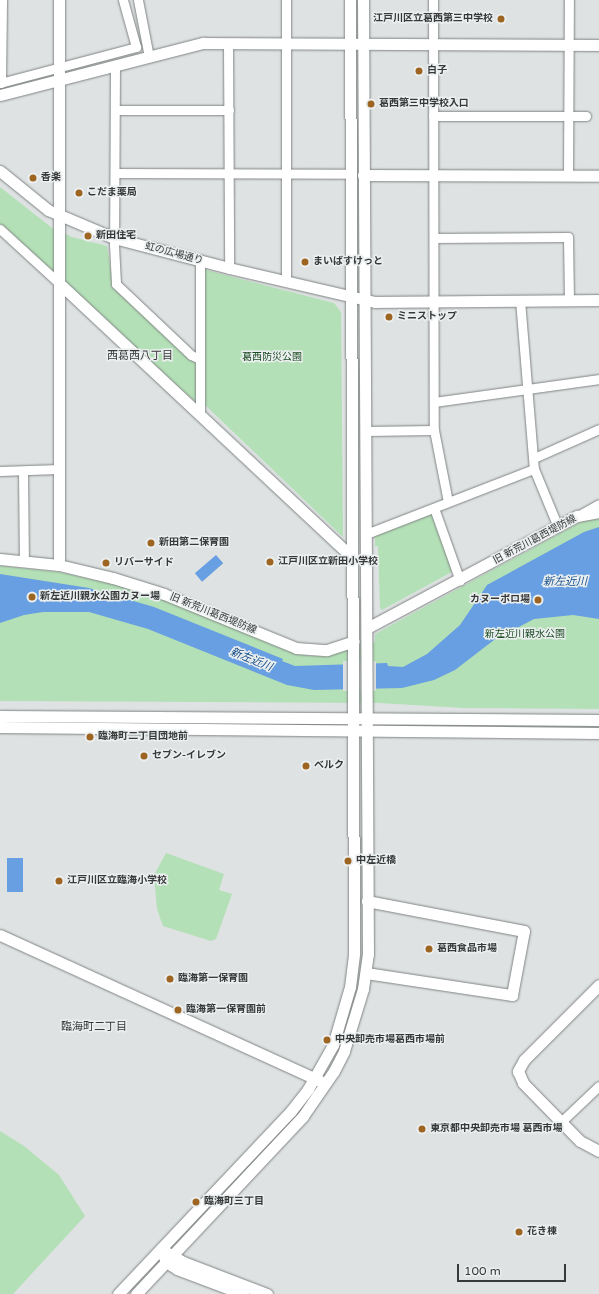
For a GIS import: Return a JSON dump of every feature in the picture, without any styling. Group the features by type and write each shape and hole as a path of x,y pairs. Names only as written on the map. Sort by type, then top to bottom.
{"street":[{"path":"2,0 1,83 136,47 123,0"},
{"path":"59,0 59,565"},
{"path":"138,0 150,57"},
{"path":"286,0 286,281"},
{"path":"118,1294 291,1111 314,1078 340,1026 353,971 354,641 350,0"},
{"path":"136,1294 303,1116 326,1084 352,1030 366,973 367,652 363,0"},
{"path":"433,0 435,302 434,430 448,502"},
{"path":"568,175 569,0"},
{"path":"0,95 203,43 599,45"},
{"path":"228,44 229,268"},
{"path":"115,66 114,238 116,284 191,355 200,359"},
{"path":"115,110 229,110"},
{"path":"433,116 586,116"},
{"name":"虹の広場通り","path":"0,171 27,195 59,216 114,238 200,261 375,302 599,300"},
{"path":"115,173 351,174"},
{"path":"363,175 599,176"},
{"path":"0,229 353,558"},
{"path":"434,238 568,237 569,300"},
{"path":"200,261 200,415"},
{"path":"520,300 534,469 558,527"},
{"path":"434,402 599,379"},
{"path":"534,458 599,429"},
{"path":"366,431 434,430"},
{"path":"0,471 59,469"},
{"path":"366,534 534,469"},
{"path":"23,471 24,561"},
{"path":"577,516 599,504"},
{"path":"434,508 460,581"},
{"name":"旧 新荒川葛西堤防線","path":"366,628 460,581 577,516 599,512"},
{"name":"旧 新荒川葛西堤防線","path":"0,558 59,565 164,594 296,648 327,650 354,641"},
{"path":"0,716 599,720"},
{"path":"0,727 599,733"},
{"path":"366,973 512,995 524,931 367,901"},
{"path":"0,936 326,1084"},
{"path":"599,985 519,1066 519,1077 523,1083 580,1141 599,1151"},
{"path":"561,1122 599,1086"},
{"path":"160,1249 177,1270 243,1294"},
{"path":"169,1259 183,1262 264,1293"}],"green space":[{"path":"0,187 52,228 72,237 107,246 113,285 197,365 198,404 0,228"},
{"name":"葛西防災公園","path":"206,270 334,303 341,312 343,537 203,403 202,273"},
{"path":"430,513 433,515 452,570 450,573 382,610 380,608 378,546 375,546 375,537 378,533"},
{"name":"新左近川親水公園","path":"599,516 599,709 464,708 379,703 0,701 0,566 59,572 112,584 162,598 294,653 310,656 334,654 375,642 375,634 581,522"},
{"path":"166,853 224,874 219,890 232,894 216,939 211,941 163,926 157,909 154,875"},
{"path":"0,1131 24,1146 59,1175 85,1216 13,1294 0,1294"}],"water":[{"name":"新左近川","path":"599,527 599,619 573,615 534,619 494,640 455,670 434,680 402,688 314,690 287,685 148,629 89,612 43,612 24,615 0,623 0,574 89,588 154,607 283,659 282,661 295,666 387,663 388,666 403,667 427,654 460,625 487,585 584,532"},
{"path":"216,555 223,563 202,582 195,573"},
{"path":"7,858 23,858 23,892 7,892"}],"pier":[{"path":"343,661 376,661 376,691 343,691"}],"place":[{"name":"江戸川区立葛西第三中学校","path":"501,19"},
{"name":"白子","path":"419,71"},
{"name":"葛西第三中学校入口","path":"371,104"},
{"name":"香楽","path":"33,178"},
{"name":"こだま薬局","path":"79,193"},
{"name":"新田住宅","path":"88,236"},
{"name":"まいばすけっと","path":"305,262"},
{"name":"ミニストップ","path":"389,317"},
{"name":"新田第二保育園","path":"151,543"},
{"name":"江戸川区立新田小学校","path":"270,562"},
{"name":"リバーサイド","path":"106,563"},
{"name":"新左近川親水公園カヌー場","path":"32,597"},
{"name":"カヌーポロ場","path":"538,600"},
{"name":"臨海町二丁目団地前","path":"90,737"},
{"name":"セブン-イレブン","path":"144,756"},
{"name":"ベルク","path":"306,766"},
{"name":"中左近橋","path":"348,861"},
{"name":"江戸川区立臨海小学校","path":"59,881"},
{"name":"葛西食品市場","path":"429,949"},
{"name":"臨海第一保育園","path":"170,979"},
{"name":"臨海第一保育園前","path":"178,1010"},
{"name":"中央卸売市場葛西市場前","path":"327,1040"},
{"name":"東京都中央卸売市場 葛西市場","path":"422,1129"},
{"name":"臨海町三丁目","path":"196,1202"},
{"name":"花き棟","path":"519,1232"}],"district":[{"name":"西葛西八丁目","path":"140,356"},
{"name":"臨海町二丁目","path":"94,1027"}]}
